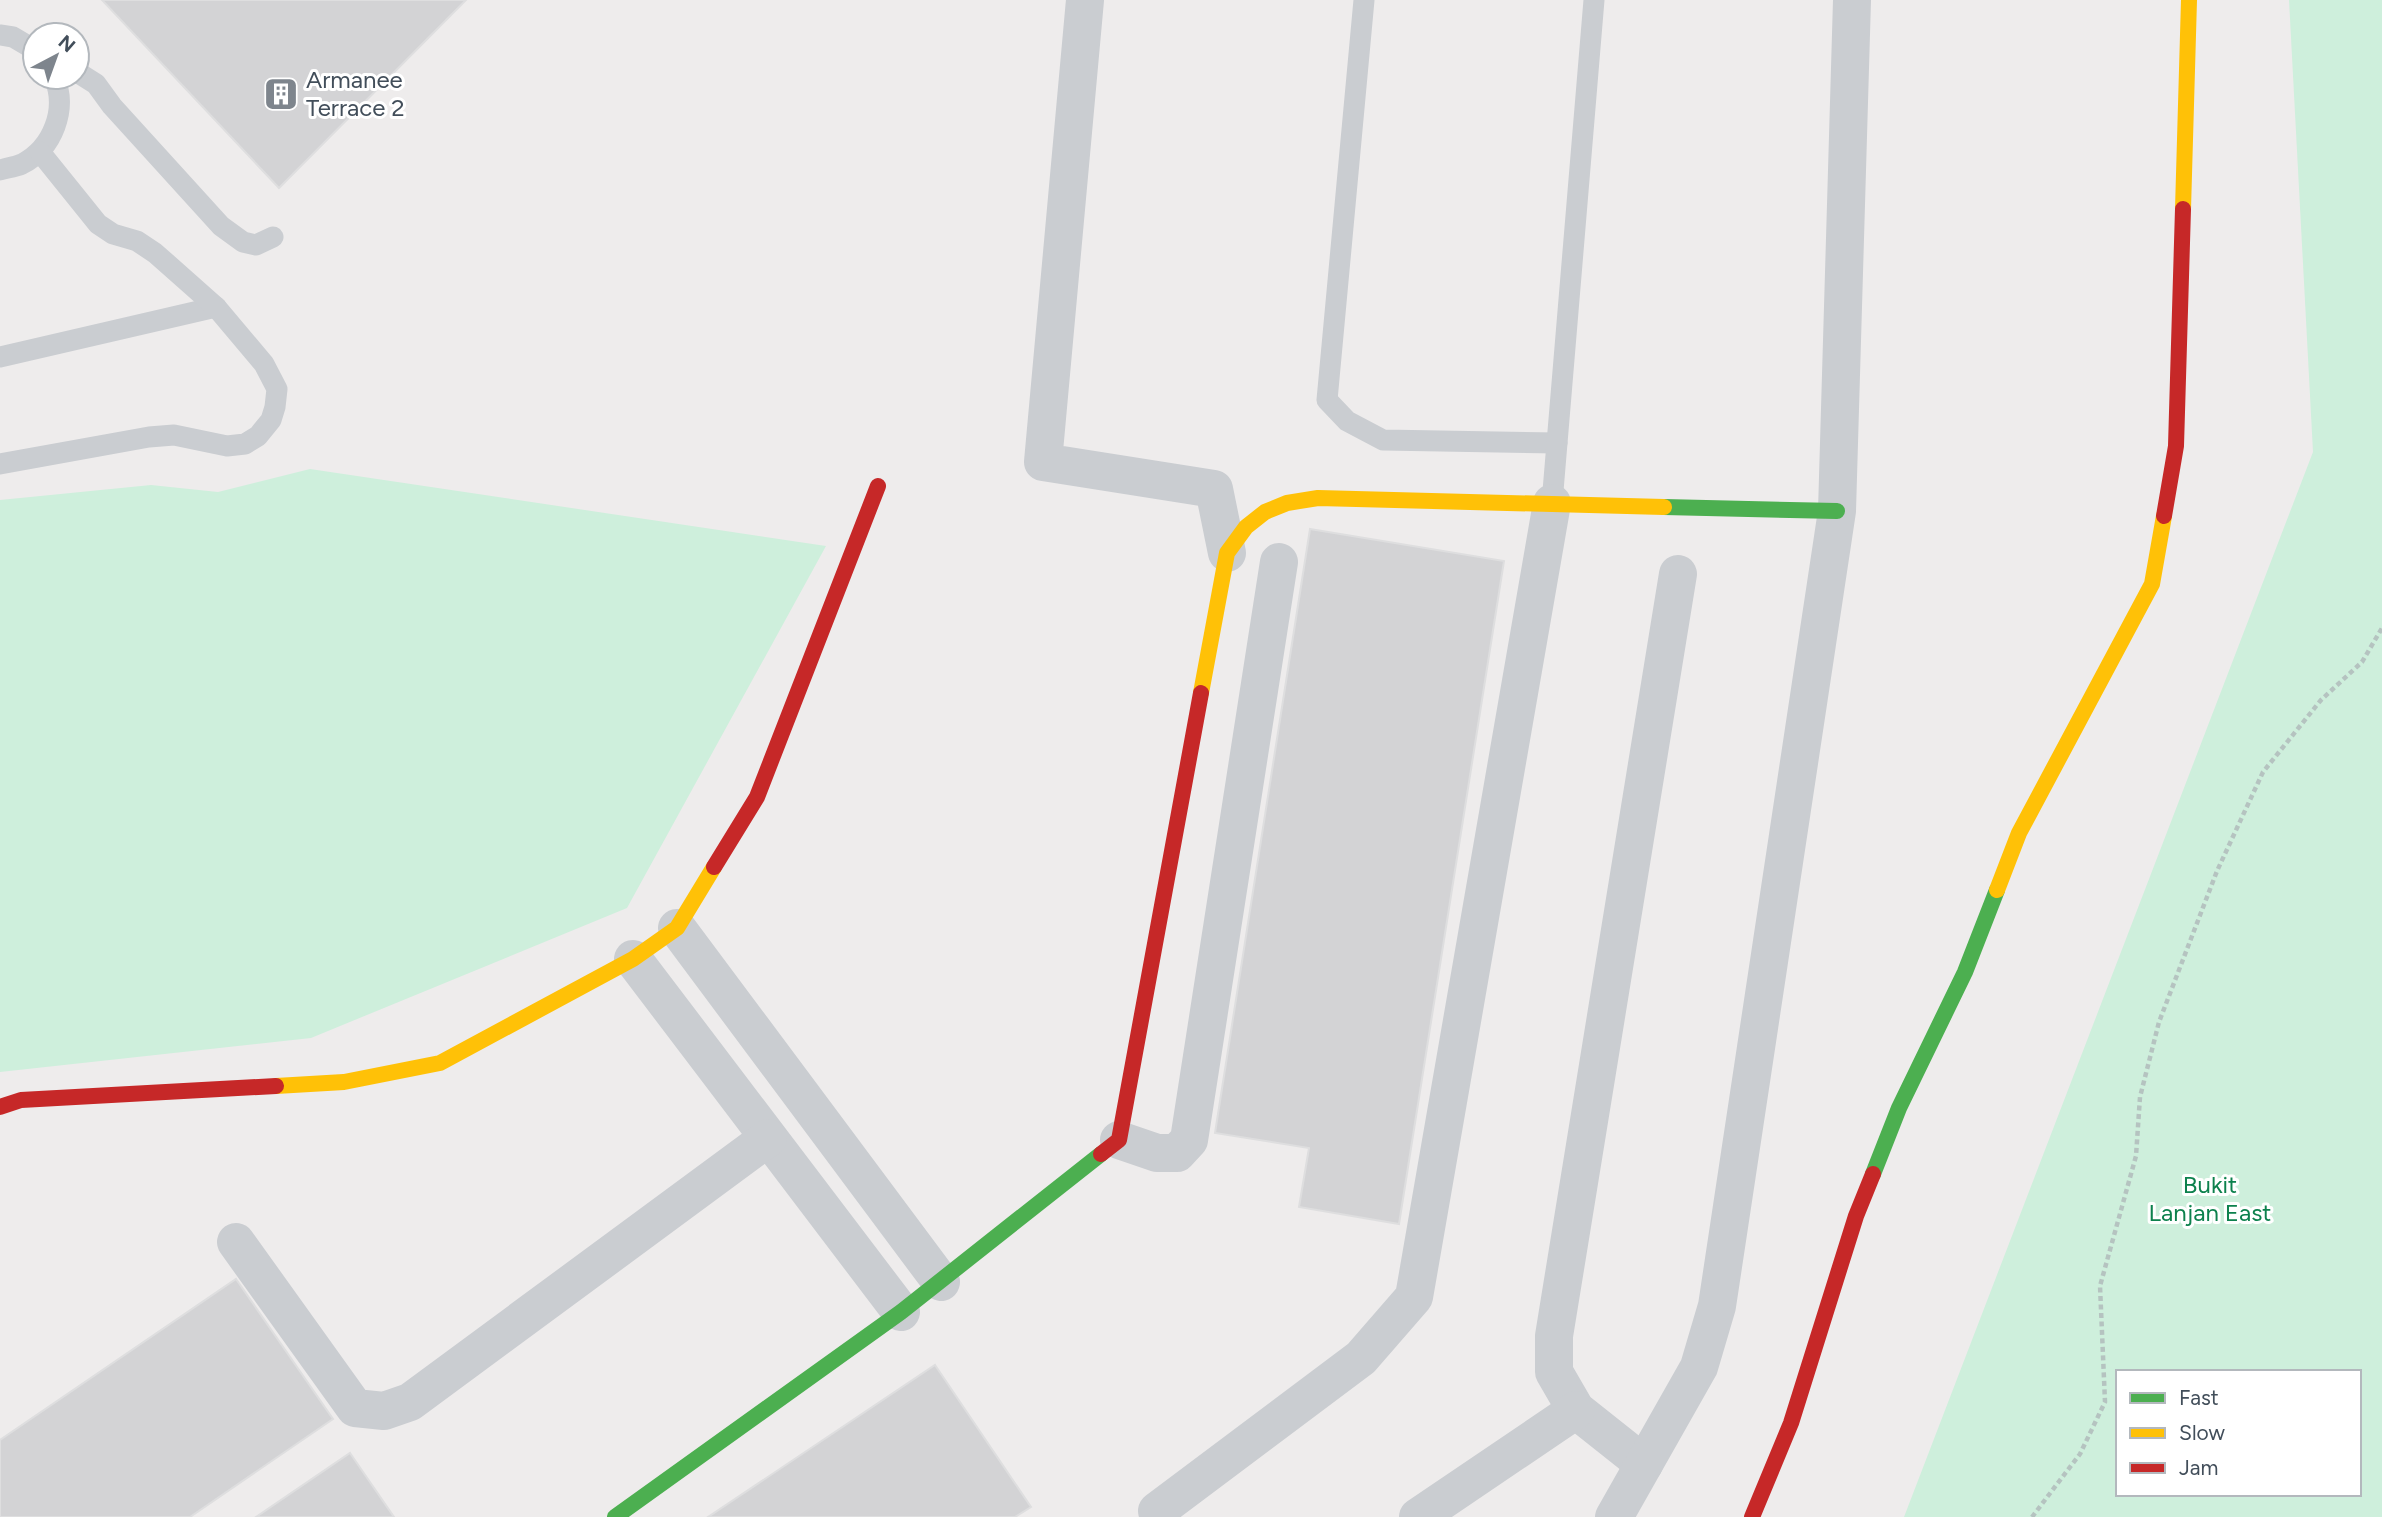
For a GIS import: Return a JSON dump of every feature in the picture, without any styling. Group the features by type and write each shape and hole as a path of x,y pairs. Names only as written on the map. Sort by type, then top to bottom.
{"street":[{"path":"1085,0 1043,463 1214,489 1227,554"},
{"path":"1614,1517 1699,1367 1717,1306 1837,511 1852,0"},
{"path":"1752,1517 1790,1423 1856,1216 1899,1108 1965,972 2020,833 2152,584 2176,446 2189,0"},
{"path":"0,1107 20,1101 344,1082 440,1063 633,959 677,929 757,797 877,486"},
{"path":"615,1517 901,1312 1119,1140 1227,554 1242,529 1262,513 1286,502 1318,498 1837,511"},
{"path":"1157,1511 1361,1358 1415,1297 1552,503"},
{"path":"1119,1140 1157,1153 1177,1153 1189,1140 1279,562"},
{"path":"1644,1464 1576,1410 1554,1372 1554,1336 1678,574"},
{"path":"677,929 941,1282"},
{"path":"633,959 901,1312"},
{"path":"236,1242 355,1408 384,1411 410,1402 768,1138"},
{"path":"1418,1517 1576,1410"}],"lane":[{"path":"1364,0 1327,400 1346,421 1383,440 1557,443"},
{"path":"1552,503 1594,0"},
{"path":"0,35 21,42"},
{"path":"91,81 222,226 243,242 256,245 273,237"},
{"path":"0,170 20,165 40,152 53,133 60,110 58,91"},
{"path":"0,464 149,437 174,435 227,446 245,444 258,436 271,420 277,389 264,364 216,307 155,253 137,241 113,234 98,224 40,152"},
{"path":"0,356 216,307"}],"path":[{"path":"2032,1517 2080,1454 2105,1402 2100,1286 2136,1156 2140,1097 2159,1022 2217,871 2263,772 2321,700 2362,662 2382,628"}],"green space":[{"name":"Bukit Lanjan East","path":"2289,0 2382,0 2382,1517 1904,1517 2313,452"},
{"path":"310,469 826,546 627,908 311,1038 0,1072 0,500 151,485 218,492"}],"building":[{"name":"Armanee Terrace 2","path":"102,0 466,0 279,188"},
{"path":"1310,529 1504,561 1399,1224 1299,1207 1309,1148 1215,1133"},
{"path":"236,1279 333,1419 190,1517 0,1517 0,1440"},
{"path":"935,1365 1031,1507 1015,1517 708,1517"},
{"path":"350,1453 394,1517 256,1517"}],"traffic: fast":[{"path":"1664,507 1837,511"},
{"path":"1873,1174 1899,1108 1965,972 1997,890"},
{"path":"615,1517 901,1312 1101,1154"}],"traffic: slow":[{"path":"2183,209 2189,0"},
{"path":"1201,693 1227,553 1246,527 1265,512 1287,503 1318,498 1664,507"},
{"path":"1997,890 2019,833 2152,584 2164,516"},
{"path":"276,1086 344,1082 440,1063 633,959 677,928 714,867"}],"traffic: jam":[{"path":"2164,516 2176,446 2183,209"},
{"path":"714,867 757,797 878,486"},
{"path":"1101,1154 1119,1140 1201,693"},
{"path":"0,1107 21,1100 276,1086"},
{"path":"1752,1517 1791,1423 1856,1216 1873,1174"}],"place":[{"name":"Armanee Terrace 2","path":"281,94"}]}
